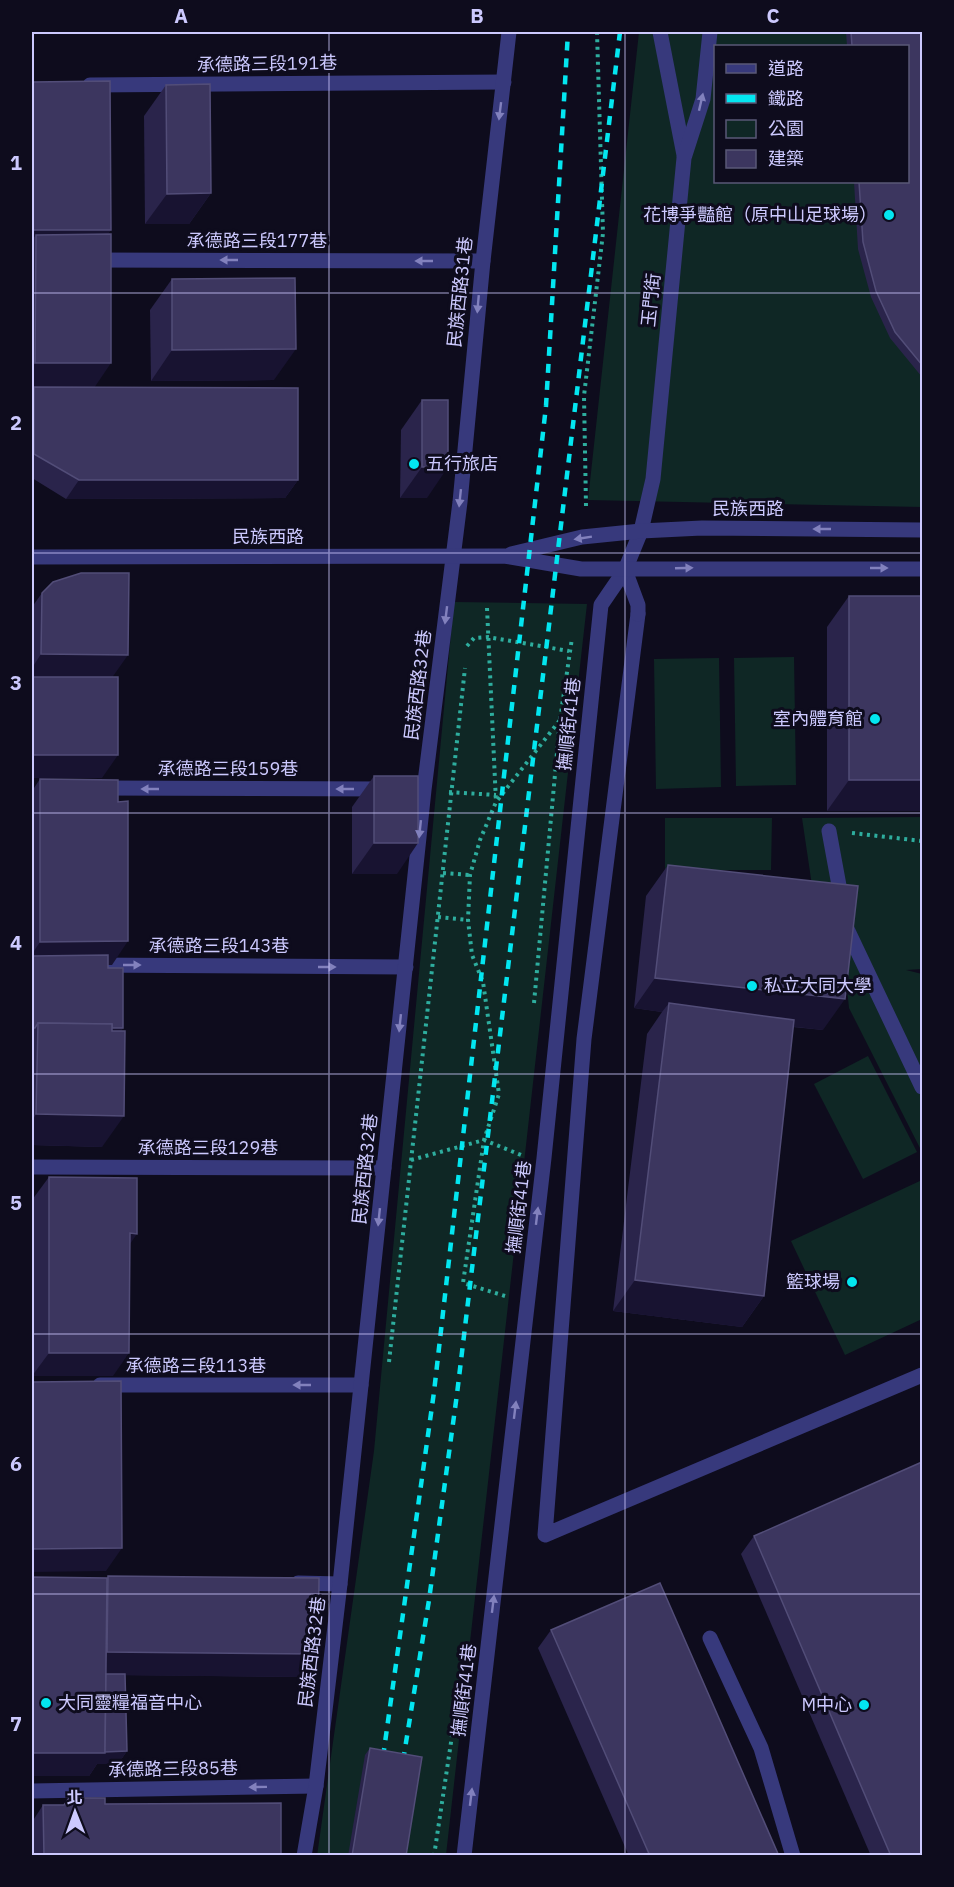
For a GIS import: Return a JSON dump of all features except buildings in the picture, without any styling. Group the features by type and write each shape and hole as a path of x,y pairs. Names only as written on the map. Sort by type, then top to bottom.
{"street":[{"name":"民族西路31巷","path":"451,556 459,502 509,32"},
{"path":"660,32 684,158"},
{"name":"玉門街","path":"625,570 641,531 653,479 684,158 703,99 710,32"},
{"name":"承德路三段191巷","path":"79,86 504,82"},
{"name":"承德路三段177巷","path":"79,260 483,261"},
{"name":"民族西路","path":"504,556 582,537 641,531 702,528 922,530"},
{"name":"民族西路32巷","path":"304,1856 316,1785 340,1584 406,967 412,790 451,556"},
{"name":"民族西路","path":"32,557 504,556 581,569 702,567 922,569"},
{"path":"625,570 638,605 638,614 584,1039 545,1535 922,1375"},
{"name":"撫順街41巷","path":"464,1856 544,1158 601,604 625,570"},
{"name":"承德路三段159巷","path":"79,788 412,790"},
{"path":"829,831 847,929 922,1087"},
{"name":"承德路三段143巷","path":"67,965 406,967"},
{"name":"承德路三段129巷","path":"32,1167 384,1168"},
{"name":"承德路三段113巷","path":"79,1385 361,1385"},
{"path":"281,1583 340,1584"},
{"path":"710,1638 761,1748 793,1856"},
{"name":"承德路三段85巷","path":"32,1791 316,1785"}],"path":[{"path":"586,506 584,396 603,233 597,32"},
{"path":"487,608 496,802"},
{"path":"533,1014 560,720 574,629"},
{"path":"466,656 467,644 474,638 488,637 569,651"},
{"path":"388,1374 465,667"},
{"path":"505,1296 463,1283 484,1140 499,1094 483,982 472,955 468,920 470,875 480,840 496,802 560,720"},
{"path":"451,792 496,795"},
{"path":"829,831 922,841"},
{"path":"443,873 470,875"},
{"path":"438,917 468,920"},
{"path":"412,1160 484,1140 521,1155 544,1158"},
{"path":"520,1166 522,1143"},
{"path":"504,1307 506,1284"},
{"path":"434,1856 454,1725"}],"green space":[{"path":"639,32 922,32 922,507 588,500"},
{"path":"454,602 587,604 446,1855 317,1856 374,1451"},
{"path":"794,657 796,785 736,786 734,658"},
{"path":"719,658 721,787 656,789 654,659"},
{"path":"922,817 922,969 906,970 922,974 922,1152 849,1008 840,922 814,899 802,818"},
{"path":"665,818 772,818 771,870 665,870"},
{"path":"868,1056 917,1152 863,1179 814,1084"},
{"name":"籃球場","path":"922,1180 922,1319 845,1355 791,1241"}],"railway":[{"path":"383,1757 434,1392 546,406 568,32"},
{"path":"403,1761 429,1600 457,1394 620,32"}],"place":[{"name":"花博爭豔館（原中山足球場）","path":"889,215"},
{"name":"五行旅店","path":"414,464"},
{"name":"室內體育館","path":"875,719"},
{"name":"私立大同大學","path":"752,986"},
{"name":"籃球場","path":"852,1282"},
{"name":"大同靈糧福音中心","path":"46,1703"},
{"name":"M中心","path":"864,1705"}]}
